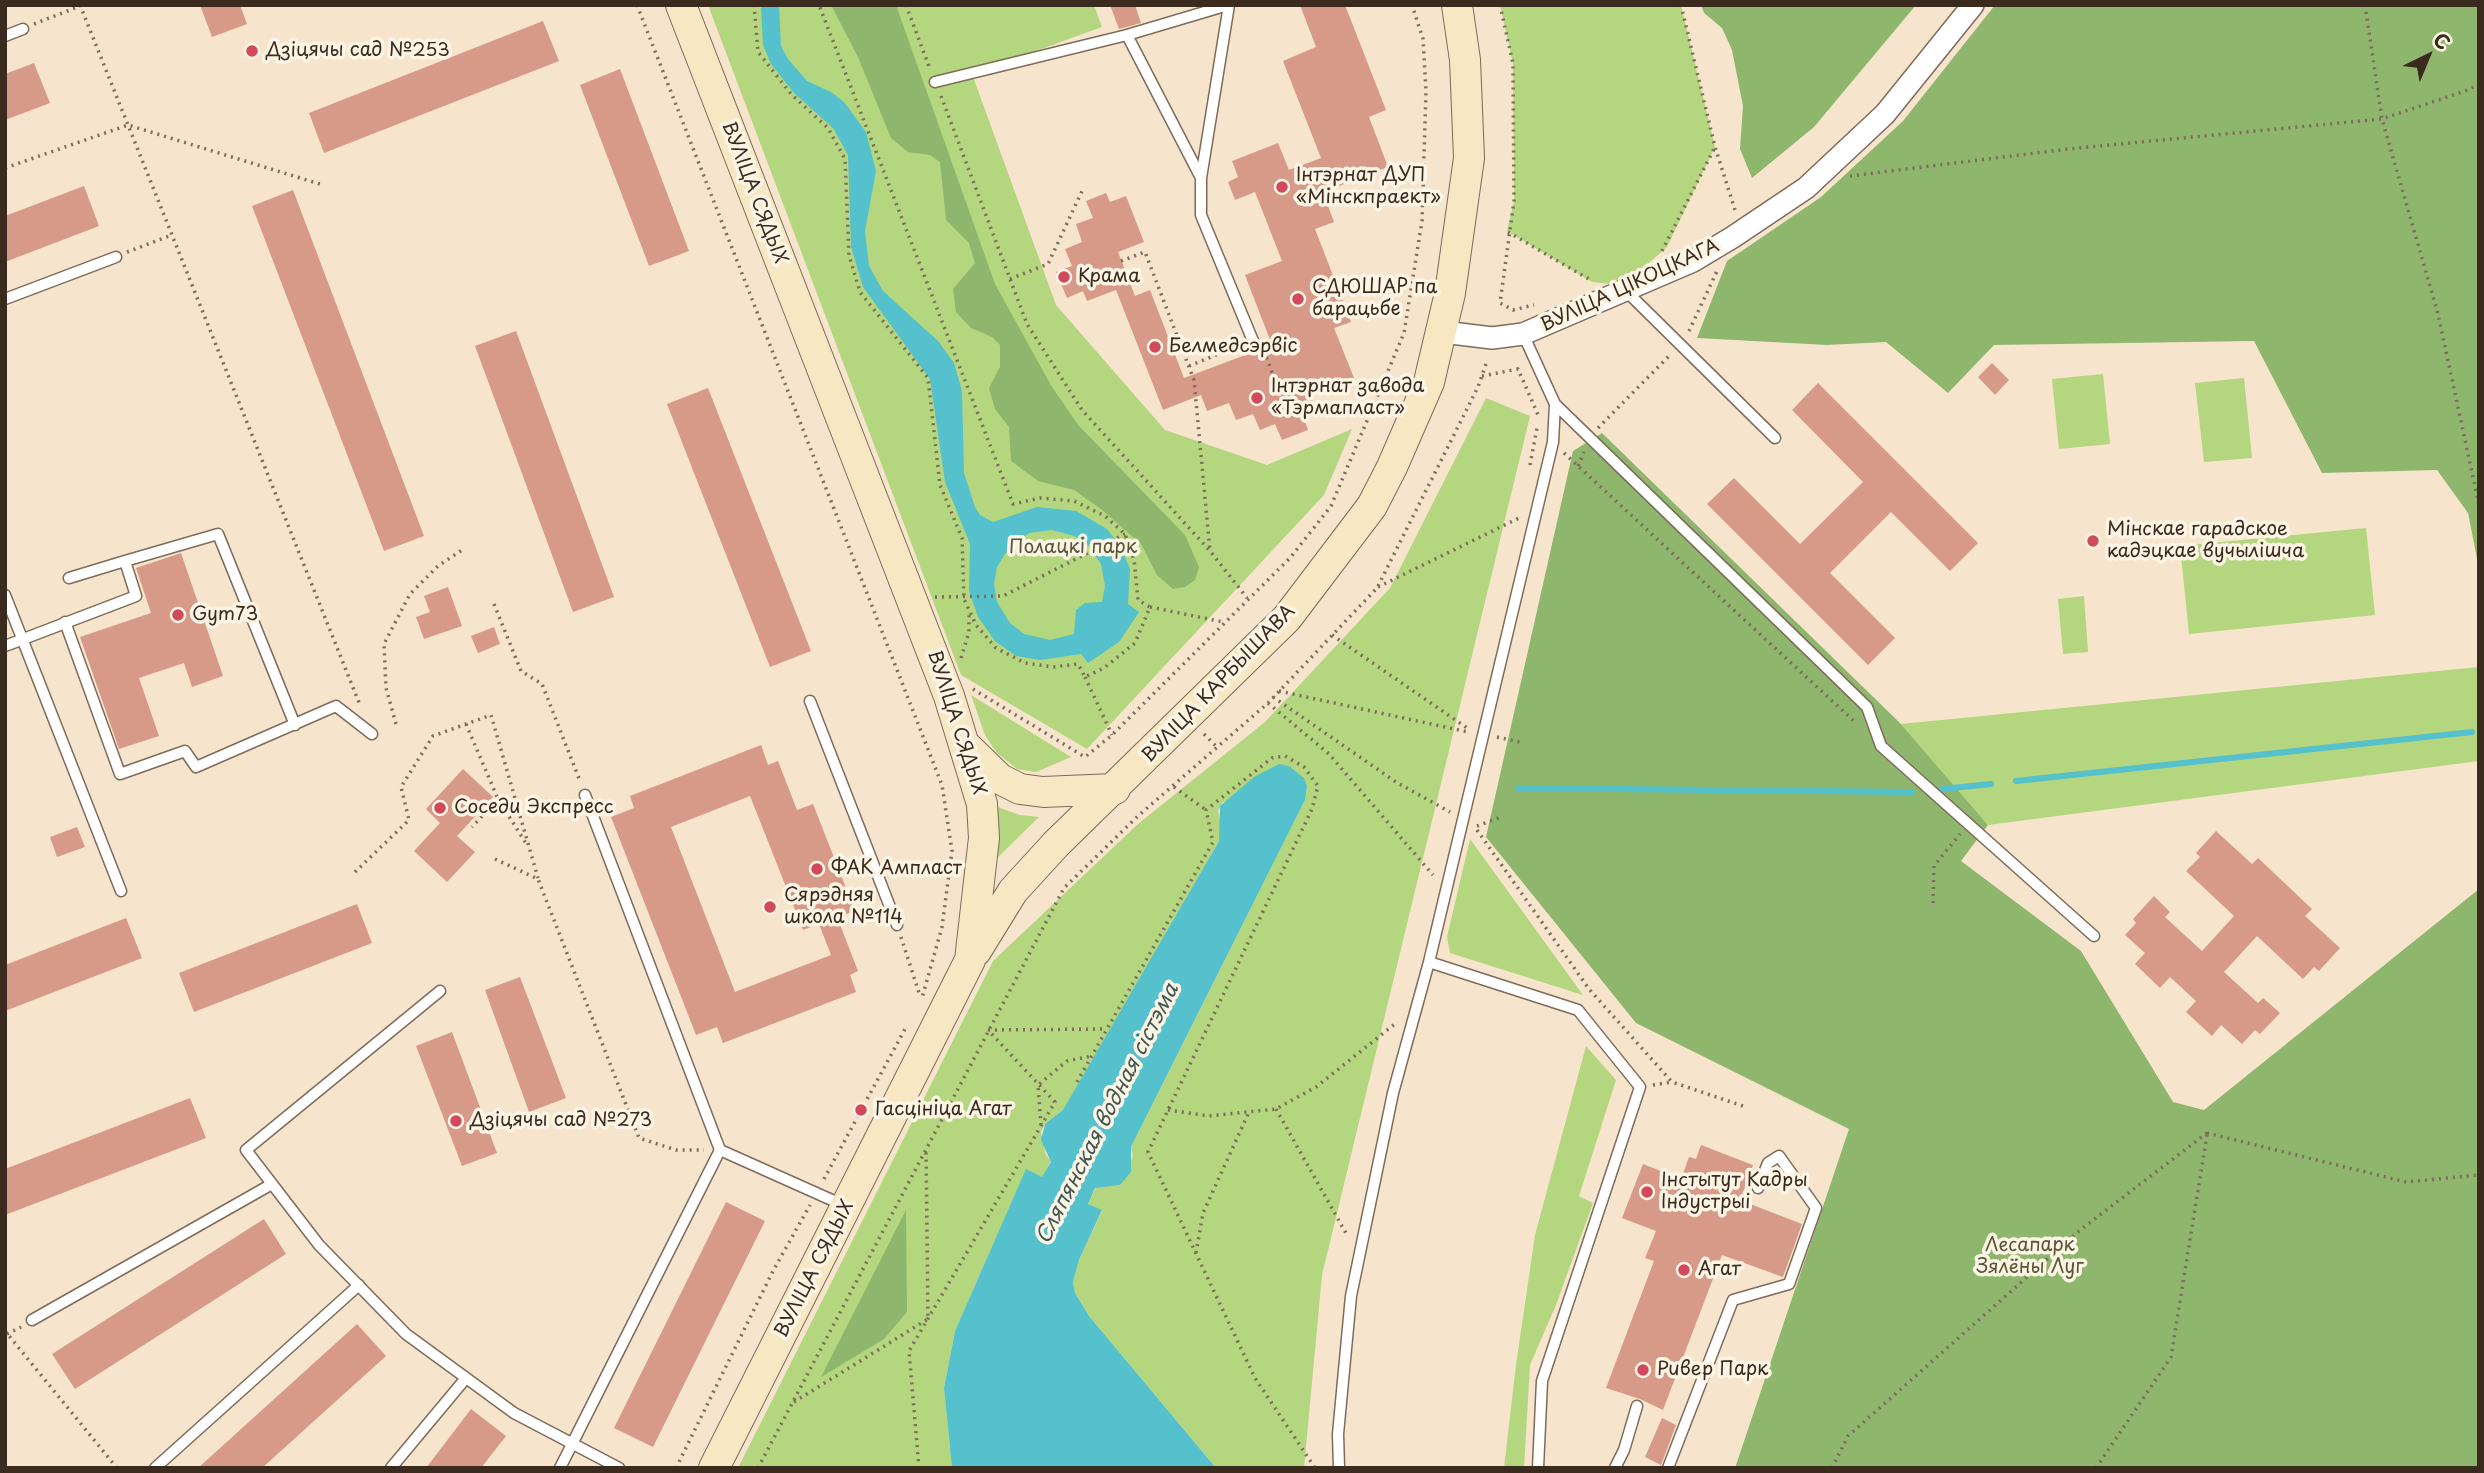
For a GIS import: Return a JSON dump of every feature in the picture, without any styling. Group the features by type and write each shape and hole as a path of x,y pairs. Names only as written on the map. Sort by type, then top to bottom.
{"main road":[{"name":"ВУЛІЦА СЯДЫХ","path":"681,5 928,639 965,744 982,804 984,838 970,960 714,1468"},
{"name":"ВУЛІЦА КАРБЫШАВА","path":"970,960 1013,891 1056,844 1287,618 1371,506 1412,424 1429,382 1443,331 1469,158 1465,60 1457,5"},
{"path":"965,744 1000,779 1020,789 1043,792 1115,789"}],"street":[{"name":"ВУЛІЦА ЦІКОЦКАГА","path":"1443,331 1492,338 1523,334 1693,261 1806,188 1885,114 1973,5"}],"lane":[{"path":"935,82 1127,35 1229,5 1201,178 1201,215 1253,341"},
{"path":"5,36 23,29"},
{"path":"1127,35 1201,178"},
{"path":"5,299 116,257"},
{"path":"1626,291 1774,438"},
{"path":"1523,334 1555,404 1867,707 1881,746 2094,936"},
{"path":"1339,1468 1338,1434 1350,1296 1392,1093 1429,962 1552,442 1555,404"},
{"path":"69,578 218,534 295,725"},
{"path":"5,646 136,596 125,561"},
{"path":"5,595 121,891"},
{"path":"65,622 120,774 185,751 195,767 336,706 372,734"},
{"path":"810,701 898,925"},
{"path":"585,794 720,1150 846,1206"},
{"path":"1429,962 1578,1010 1640,1087 1542,1381 1538,1468"},
{"path":"440,991 246,1150 319,1245 405,1334 514,1413 619,1468"},
{"path":"560,1468 720,1150"},
{"path":"1668,1468 1733,1300 1789,1284 1816,1208 1779,1156 1768,1164 1758,1188"},
{"path":"32,1320 272,1184"},
{"path":"155,1468 359,1285"},
{"path":"391,1468 466,1378"},
{"path":"1615,1468 1624,1450 1637,1406"}],"path":[{"path":"754,5 758,52 791,94 828,128 845,159 849,256 860,292 928,378 940,485 962,538 964,598 976,625 996,648 1025,663 1054,667 1078,664 1112,735"},
{"path":"819,5 1013,504 1040,498 1074,501 1105,516 1125,534 1134,559 1138,600 1150,607 1223,622"},
{"path":"906,5 1027,324 1082,410 1210,551 1247,598"},
{"path":"969,687 1085,757 1112,735 1290,558 1331,506 1404,333 1422,221 1426,90 1423,39 1412,5"},
{"path":"1500,5 1513,64 1514,201 1507,232 1500,303"},
{"path":"1681,5 1715,147 1738,222"},
{"path":"2365,5 2382,118 2438,314 2479,505"},
{"path":"23,29 80,6 372,734"},
{"path":"1847,177 2068,149 2382,118 2479,84"},
{"path":"5,168 128,125 323,185"},
{"path":"1656,256 1667,247 1715,147"},
{"path":"1010,279 1048,264 1083,189"},
{"path":"1507,232 1592,282 1603,283"},
{"path":"116,257 172,235"},
{"path":"1121,261 1145,252 1194,380 1210,551"},
{"path":"1590,437 1680,344 1697,318 1722,260"},
{"path":"1189,366 1259,338 1273,375"},
{"path":"758,1468 1064,888 1173,786 1268,703 1377,588 1478,387 1487,361"},
{"path":"1552,442 1881,746"},
{"path":"1377,588 1520,517"},
{"path":"964,598 997,597 1125,534"},
{"path":"396,724 386,688 384,644 410,594 438,566 464,548"},
{"path":"494,604 521,671 542,684 585,794"},
{"path":"1085,677 1104,668 1135,643 1150,607"},
{"path":"959,663 969,632 969,609"},
{"path":"1279,691 1474,733 1332,635"},
{"path":"1273,697 1396,782 1451,812"},
{"path":"1268,703 1329,754 1436,879"},
{"path":"355,872 409,821 401,787 433,736 491,715 538,878 639,1138 676,1150 720,1150"},
{"path":"467,724 498,799 530,849"},
{"path":"1495,737 1521,742"},
{"path":"1206,810 1272,758 1285,756 1304,767 1318,786 1312,809 1148,1152 1255,1378 1315,1468"},
{"path":"1077,1082 1213,842 1206,810 1173,786"},
{"path":"472,827 498,799"},
{"path":"1501,817 1475,827 1589,989 1672,1082 1743,1106"},
{"path":"1933,903 1934,866 1968,824"},
{"path":"495,859 538,878"},
{"path":"898,925 921,999"},
{"path":"1168,1110 1209,1116 1276,1109 1316,1087 1403,1017"},
{"path":"988,1030 1107,1029"},
{"path":"919,1468 909,1351 1055,1102 988,1030"},
{"path":"1038,1084 1067,1061 1092,1056"},
{"path":"1038,1084 1041,1125"},
{"path":"1276,1109 1349,1238"},
{"path":"1196,1253 1203,1213 1248,1112"},
{"path":"2207,1133 2406,1182 2479,1175"},
{"path":"1832,1468 1848,1436 1858,1427 2080,1231 2207,1133"},
{"path":"2096,1468 2171,1357 2207,1133"},
{"path":"926,1147 928,1319"},
{"path":"792,1403 928,1319"},
{"path":"5,1331 117,1468"}],"green space":[{"name":"Полацкі парк","path":"708,5 1094,5 1102,27 972,74 1056,305 1165,430 1267,465 1352,429 1324,495 1087,749 961,675"},
{"path":"831,5 896,5 995,284 1052,387 1079,426 1185,535 1199,567 1195,580 1185,587 1173,589 1157,575 1141,544 1101,509 1074,490 1038,481 1011,461 1009,427 995,409 989,388 1000,367 1000,345 992,337 971,328 956,312 953,289 975,263 969,243 946,220 940,162 930,155 908,152 891,138 858,57"},
{"path":"1500,5 1681,5 1715,147 1667,247 1636,274 1614,284 1592,282 1507,231 1514,201 1513,64"},
{"path":"1701,5 1916,5 1814,127 1752,178 1740,149 1743,106 1732,50 1722,28 1704,13"},
{"path":"1995,5 2479,5 2479,569 2468,513 2437,470 2322,473 2254,341 1994,345 1948,393 1886,342 1827,345 1697,338 1727,261 1821,197 1903,121"},
{"path":"2103,374 2110,444 2059,449 2052,379"},
{"path":"2244,378 2252,458 2204,462 2195,383"},
{"path":"1486,398 1530,416 1322,1275 1304,1468 1216,1468 1089,1316 1075,1293 1073,1282 1079,1260 1102,1211 1088,1204 1096,1187 1120,1185 1133,1156 1131,1147 1305,800 1307,787 1223,802 1218,811 1222,829 1219,841 1063,1111 1045,1124 1041,1132 1046,1155 1051,1161 1042,1178 1026,1170 955,1331 944,1388 952,1468 738,1468 993,961 1138,824 1265,722 1390,588"},
{"name":"Лесапарк Зялёны Луг","path":"1602,433 1901,724 1988,825 1961,861 2081,951 2173,1102 2204,1110 2479,889 2479,1468 1735,1468 1849,1129 1636,1023 1486,837 1573,451"},
{"path":"2366,528 2375,615 2189,634 2180,546"},
{"path":"2084,596 2088,652 2063,654 2058,599"},
{"path":"2479,667 2479,761 1988,825 1901,724"},
{"path":"971,695 1071,757 1036,772 1017,769 996,752 985,735"},
{"path":"992,805 1020,815 1039,817 993,862"},
{"path":"1470,839 1583,995 1450,953 1447,937"},
{"path":"1586,1046 1616,1080 1579,1196 1593,1203 1556,1305 1530,1365 1524,1468 1504,1468 1535,1235"},
{"path":"906,1210 907,1312 884,1339 821,1377"}],"water":[{"path":"761,5 779,5 781,46 788,59 807,81 831,92 844,102 866,132 876,171 865,231 869,266 883,291 938,341 954,363 962,391 964,473 980,515 993,522 1037,507 1076,511 1107,529 1121,547 1130,569 1128,604 1139,612 1119,642 1088,663 1081,654 1040,660 1016,656 995,641 978,617 969,590 970,544 945,482 930,379 863,287 851,247 848,155 833,128 794,93 771,64 763,45","holes":["1052,530 1075,536 1088,545 1101,564 1105,586 1102,602 1085,603 1076,610 1074,634 1050,640 1024,634 1010,623 997,602 994,584 997,567 1010,546 1029,533"]},
{"name":"Сляпянская водная сістэма","path":"1279,764 1289,766 1304,778 1307,787 1305,800 1131,1147 1131,1172 1120,1185 1095,1188 1088,1204 1102,1210 1079,1260 1073,1282 1075,1293 1089,1316 1216,1468 952,1468 944,1388 955,1331 1026,1169 1042,1177 1051,1162 1041,1140 1045,1124 1063,1110 1219,841 1220,806 1254,777"}],"building":[{"path":"200,5 240,5 247,24 212,37"},
{"path":"1110,5 1135,5 1141,23 1119,29"},
{"path":"1300,5 1345,5 1386,110 1369,117 1388,167 1334,188 1340,201 1328,206 1334,222 1315,229 1351,322 1334,328 1354,378 1310,395 1316,409 1302,414 1308,430 1282,440 1275,424 1260,430 1253,414 1236,420 1229,403 1207,411 1201,395 1163,410 1116,290 1087,301 1083,291 1067,298 1056,272 1072,266 1065,249 1082,242 1076,224 1093,218 1086,201 1106,193 1110,202 1126,196 1144,242 1118,252 1135,296 1150,290 1184,378 1272,345 1245,275 1282,261 1255,192 1235,200 1228,182 1238,177 1232,161 1278,143 1289,170 1321,158 1283,61 1316,47"},
{"path":"543,21 559,61 324,153 309,113"},
{"path":"34,63 50,103 5,120 5,74"},
{"path":"620,69 689,251 649,266 580,85"},
{"path":"84,186 99,226 5,262 5,216"},
{"path":"293,190 424,536 384,551 252,206"},
{"path":"516,331 614,597 573,612 475,346"},
{"path":"1992,363 2009,380 1995,395 1978,377"},
{"path":"1818,383 1978,543 1950,571 1891,512 1830,573 1895,638 1868,665 1707,504 1734,478 1800,544 1863,482 1792,410"},
{"path":"708,388 811,651 770,667 667,404"},
{"path":"181,553 223,676 192,687 184,663 139,678 159,736 119,749 80,637 151,613 136,568"},
{"path":"448,587 462,626 424,639 416,617 430,612 424,596"},
{"path":"494,627 500,644 478,653 471,636"},
{"path":"761,745 768,765 778,761 797,810 813,804 855,911 837,917 858,971 850,975 856,992 723,1043 717,1027 696,1035 611,817 634,808 630,796","holes":["750,796 803,930 819,924 831,955 735,992 671,827"]},
{"path":"463,769 493,797 457,836 475,852 447,882 414,851 440,823 426,809"},
{"path":"77,827 85,847 57,857 50,837"},
{"path":"2216,831 2252,864 2258,858 2274,873 2312,909 2305,916 2340,948 2319,971 2314,967 2303,979 2257,936 2224,972 2258,1003 2263,998 2280,1013 2260,1034 2255,1030 2242,1044 2221,1025 2212,1036 2186,1012 2196,1001 2170,977 2160,988 2135,964 2145,953 2125,935 2136,923 2133,919 2154,896 2170,912 2165,917 2202,951 2234,916 2186,871 2200,857 2196,853"},
{"path":"357,904 372,943 194,1012 179,973"},
{"path":"126,918 142,958 5,1011 5,965"},
{"path":"520,977 566,1098 529,1112 485,990"},
{"path":"452,1032 497,1153 462,1166 416,1046"},
{"path":"190,1098 206,1138 5,1215 5,1169"},
{"name":"Агат","path":"1701,1145 1753,1165 1740,1200 1802,1224 1783,1277 1722,1255 1663,1410 1606,1388 1654,1261 1645,1258 1656,1231 1622,1218 1643,1164 1681,1179 1689,1157 1696,1159"},
{"path":"726,1202 765,1221 653,1447 614,1428"},
{"path":"264,1219 286,1254 75,1389 52,1354"},
{"path":"357,1324 386,1356 262,1468 198,1468"},
{"path":"471,1409 506,1436 481,1468 426,1468"},
{"path":"1662,1418 1676,1425 1661,1465 1645,1457"}],"waterway":[{"path":"2016,781 2472,732"},
{"path":"1942,789 1991,784"},
{"path":"1518,788 1912,792"}],"place":[{"name":"Дзіцячы сад №253","path":"252,51"},
{"name":"Інтэрнат ДУП «Мінскпраект»","path":"1282,187"},
{"name":"Крама","path":"1064,277"},
{"name":"СДЮШАР па барацьбе","path":"1298,299"},
{"name":"Белмедсэрвіс","path":"1155,347"},
{"name":"Інтэрнат завода «Тэрмапласт»","path":"1257,398"},
{"name":"Мінскае гарадское кадэцкае вучылішча","path":"2093,541"},
{"name":"Gym73","path":"178,615"},
{"name":"Соседи Экспресс","path":"440,808"},
{"name":"ФАК Ампласт","path":"817,869"},
{"name":"Сярэдняя школа №114","path":"770,907"},
{"name":"Гасцініца Агат","path":"861,1110"},
{"name":"Дзіцячы сад №273","path":"456,1121"},
{"name":"Інстытут Кадры Індустрыі","path":"1647,1192"},
{"name":"Агат","path":"1684,1270"},
{"name":"Ривер Парк","path":"1643,1370"}]}
